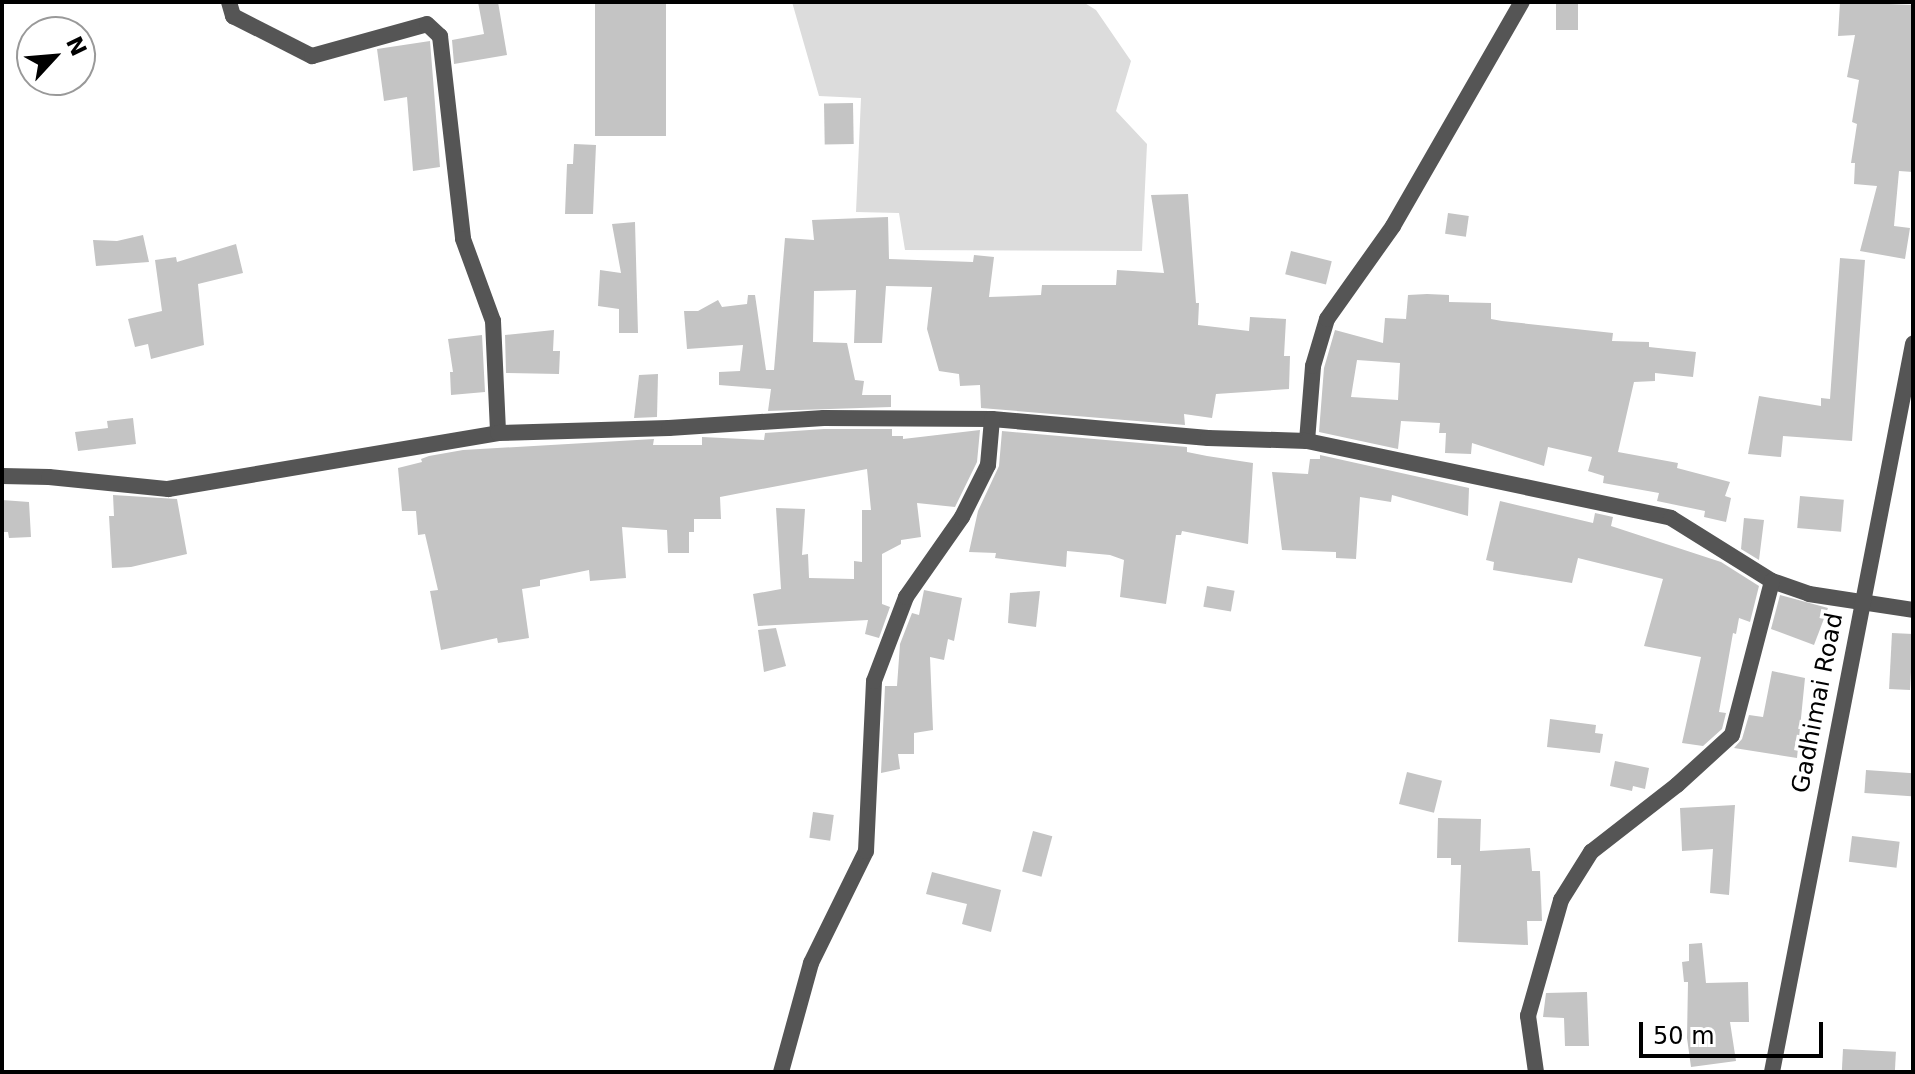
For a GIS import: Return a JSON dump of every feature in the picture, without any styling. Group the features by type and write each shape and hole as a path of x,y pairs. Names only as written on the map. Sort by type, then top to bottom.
{"street":[{"path":"229,2 233,16 312,56 427,24 440,36 463,239 493,321 498,433"},
{"path":"1307,441 1313,366 1327,319 1393,226 1522,2"},
{"name":"Gadhimai Road","path":"1772,1072 1913,344"},
{"path":"2,476 49,477 168,489 498,433 669,428 824,418 992,419 1208,438 1307,441 1671,518 1772,581 1809,594 1913,610"},
{"path":"781,1072 811,963 866,851 874,681 906,597 962,517 988,465 992,419"},
{"path":"1536,1072 1528,1016 1561,900 1591,852 1677,785 1732,735 1772,581"}],"shaded area":[{"path":"792,2 1083,2 1096,10 1131,61 1116,111 1147,144 1142,251 905,250 899,213 856,212 861,98 819,96"}],"building":[{"path":"478,2 498,2 507,55 454,64 452,40 484,34"},
{"path":"595,2 666,2 666,136 595,136"},
{"path":"1556,2 1578,2 1578,30 1556,30"},
{"path":"1840,2 1913,5 1913,172 1899,171 1894,226 1910,228 1905,259 1860,251 1877,186 1854,184 1855,163 1851,163 1857,124 1852,122 1859,80 1847,77 1855,35 1838,36"},
{"path":"430,41 440,167 413,171 407,97 384,101 377,49"},
{"path":"853,103 854,144 825,144 824,104"},
{"path":"574,144 596,145 593,214 565,214 567,164 573,164"},
{"path":"1188,194 1196,303 1199,303 1198,325 1249,331 1250,317 1286,319 1284,356 1290,356 1289,389 1216,394 1212,418 1184,414 1185,425 981,408 980,385 960,386 959,374 939,371 927,329 932,287 886,286 882,343 854,343 856,290 814,291 813,342 847,343 855,380 864,381 862,395 891,395 891,407 768,411 771,389 719,385 719,372 740,371 743,345 687,349 684,311 698,311 718,300 722,307 747,304 748,295 755,295 766,370 774,370 785,238 814,240 812,220 888,217 889,259 973,262 974,255 994,257 989,297 1041,295 1042,285 1116,285 1117,270 1164,273 1151,195"},
{"path":"1448,213 1469,216 1466,237 1445,234"},
{"path":"635,222 638,333 619,333 619,309 598,306 600,270 621,273 612,224"},
{"path":"143,235 149,262 96,266 93,240 117,241"},
{"path":"236,244 243,273 198,284 204,345 151,359 148,344 135,347 128,319 162,311 155,260 176,257 177,262"},
{"path":"1291,251 1332,261 1326,284 1285,274"},
{"path":"1840,258 1865,260 1852,441 1783,436 1781,457 1748,454 1759,396 1821,406 1821,398 1830,399"},
{"path":"1408,295 1449,295 1449,302 1491,303 1491,319 1613,333 1612,341 1649,342 1649,347 1696,352 1693,377 1655,373 1655,381 1634,382 1618,452 1678,463 1677,468 1730,482 1725,496 1731,498 1726,522 1704,517 1705,511 1657,501 1659,493 1603,483 1604,476 1588,471 1592,457 1548,447 1544,466 1472,443 1471,454 1445,453 1446,433 1439,433 1440,423 1401,421 1398,449 1319,432 1324,368 1335,330 1383,343 1385,318 1406,319","holes":["1357,360 1400,363 1398,400 1351,397"]},
{"path":"554,330 553,351 560,351 559,374 506,373 505,335"},
{"path":"482,335 485,392 451,395 450,372 453,372 448,339"},
{"path":"658,374 657,417 634,418 639,375"},
{"path":"133,418 136,444 78,451 75,432 108,428 107,421"},
{"path":"892,429 892,436 903,436 903,439 980,430 977,462 955,507 917,503 921,537 901,540 901,544 882,554 882,604 890,607 879,638 865,634 868,620 758,626 753,594 781,589 776,508 805,509 802,555 808,554 809,578 854,579 854,561 862,562 862,510 871,510 867,469 720,497 721,519 694,519 694,532 689,532 689,553 668,553 667,530 622,527 626,578 590,581 589,570 540,580 540,586 522,589 529,638 498,643 497,638 441,650 430,591 438,590 425,534 418,535 416,511 402,511 398,468 422,462 421,459 429,456 463,450 654,439 653,445 702,445 702,437 764,440 765,433"},
{"path":"1002,431 1187,447 1187,452 1253,463 1248,544 1182,531 1181,535 1176,535 1166,604 1120,597 1124,560 1110,555 1067,551 1066,567 995,558 996,553 969,552 978,511 999,466"},
{"path":"1320,455 1469,488 1468,516 1392,495 1391,502 1360,497 1356,559 1336,558 1336,552 1282,550 1272,472 1308,474 1310,459 1320,459"},
{"path":"113,495 177,499 187,554 131,567 112,568 109,516 114,516"},
{"path":"1800,496 1844,500 1841,532 1797,528"},
{"path":"2,500 29,502 31,537 9,538 8,532 2,532"},
{"path":"1500,501 1593,523 1595,513 1613,517 1611,526 1721,562 1759,586 1750,622 1739,618 1736,634 1733,633 1719,712 1726,713 1722,729 1703,746 1682,743 1701,657 1644,646 1663,579 1578,558 1572,583 1493,570 1494,562 1486,560"},
{"path":"1744,518 1764,520 1759,560 1741,549"},
{"path":"1207,586 1235,591 1231,612 1203,607"},
{"path":"924,590 962,598 954,641 948,639 944,660 930,657 933,730 914,733 914,754 898,754 900,769 881,773 885,686 897,686 900,644 912,613 919,615"},
{"path":"1040,591 1036,627 1008,623 1010,593"},
{"path":"1780,595 1828,608 1814,645 1771,629"},
{"path":"776,628 786,666 764,672 758,630"},
{"path":"1892,633 1913,634 1910,690 1889,689"},
{"path":"1772,671 1805,678 1797,758 1734,748 1742,739 1749,715 1763,717"},
{"path":"1550,719 1596,725 1595,733 1603,734 1600,753 1547,747"},
{"path":"1615,761 1649,768 1645,789 1633,786 1632,791 1610,786"},
{"path":"1866,770 1913,773 1911,796 1864,793"},
{"path":"1407,772 1442,781 1434,813 1399,804"},
{"path":"1735,805 1729,895 1710,893 1713,849 1682,851 1680,808"},
{"path":"813,812 834,815 830,841 809,838"},
{"path":"1438,818 1481,819 1480,851 1530,848 1532,871 1540,871 1542,921 1527,921 1528,945 1458,942 1461,865 1451,865 1451,858 1437,858"},
{"path":"1033,831 1052,836 1041,877 1022,872"},
{"path":"1852,836 1900,842 1896,868 1849,862"},
{"path":"932,872 1001,890 991,932 962,924 967,904 926,894"},
{"path":"1702,943 1706,983 1748,982 1749,1022 1730,1022 1736,1061 1691,1067 1687,1038 1688,982 1684,982 1682,962 1689,961 1689,944"},
{"path":"1587,992 1589,1046 1565,1046 1564,1018 1543,1017 1546,993"},
{"path":"1843,1049 1896,1052 1895,1072 1842,1072"}]}
